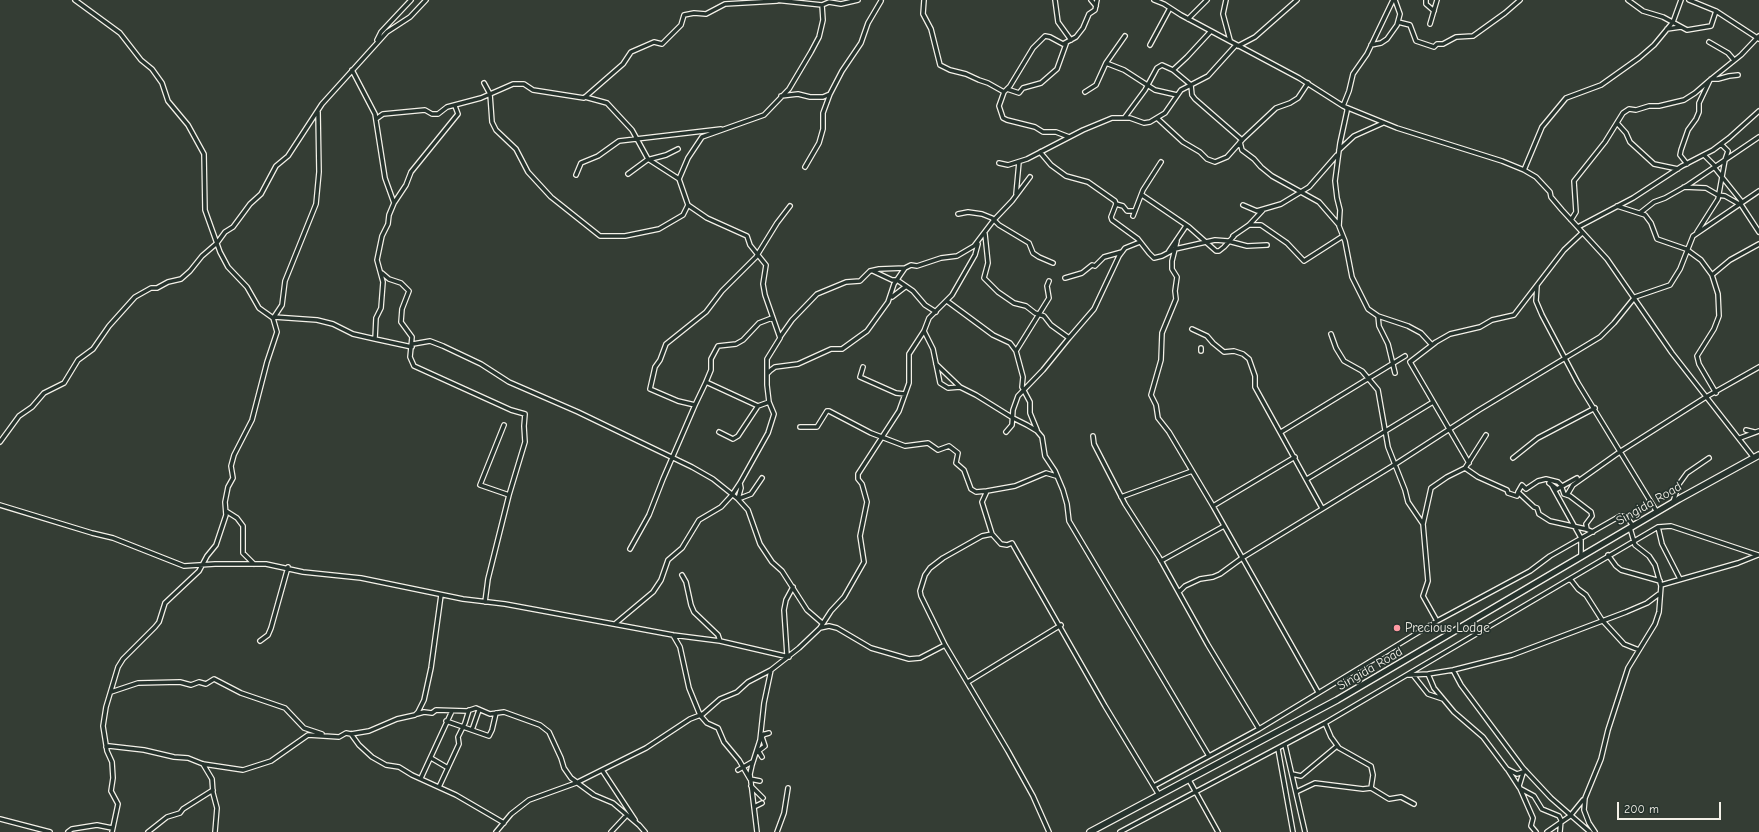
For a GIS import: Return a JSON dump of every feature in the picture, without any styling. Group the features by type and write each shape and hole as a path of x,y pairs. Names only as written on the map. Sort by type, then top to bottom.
{"highway":[{"name":"Singida Road","path":"1090,832 1337,700 1672,503 1756,457"}],"street":[{"path":"75,0 120,33 140,60 152,69 162,83 168,101 188,125 204,154 205,210 217,243 228,267 248,287 259,308 273,317 317,320 333,324 353,334 375,339 412,346 430,342 443,346 481,364 509,382 578,412 713,479 738,499 748,510 760,544 772,562 782,570 807,610 822,623"},
{"path":"376,43 381,32 411,0"},
{"path":"0,442 19,416 32,407 44,393 64,382 78,360 93,349 109,326 135,297 151,288 157,288 168,282 181,279 190,271 201,257 217,243 225,232 235,226 250,204 261,194 276,166 288,156 318,111 352,70 390,29 410,17 426,0"},
{"path":"585,97 623,64 631,52 654,42 662,44 681,25 684,15 694,13 706,14 726,4 775,0 822,4 829,2 841,4 858,0"},
{"path":"805,167 820,143 823,129 823,113 830,94 842,71 861,43 868,22 880,0"},
{"path":"924,0 924,14 931,29 940,64 950,70 988,82 1005,91 1019,92 1026,87 1041,83 1057,69 1066,44 1080,33 1089,14 1095,10 1097,0"},
{"path":"1055,0 1058,22 1071,40"},
{"path":"1091,0 1096,6"},
{"path":"1154,0 1230,40 1237,46 1308,84 1343,106 1383,123 1457,146 1524,170 1536,177 1550,192 1551,197 1582,233 1607,258 1672,353 1756,457"},
{"path":"1188,19 1207,0"},
{"path":"1226,0 1223,14 1230,40"},
{"path":"1000,163 1008,165 1019,162 1108,119 1125,117 1144,124 1157,118 1165,113 1181,90 1208,76 1237,46 1255,37 1297,0"},
{"path":"1371,45 1381,43 1387,39 1398,22 1400,14 1394,0"},
{"path":"1343,106 1349,91 1353,74 1371,45 1394,0"},
{"path":"1426,0 1426,4 1434,11"},
{"path":"1430,24 1437,0"},
{"path":"1398,22 1410,25 1416,41 1434,47 1437,44 1443,44 1456,37 1473,36 1520,0"},
{"path":"1628,0 1643,11 1673,22 1688,31 1711,26 1716,11"},
{"path":"1524,170 1542,127 1567,97 1601,85 1639,58 1654,45 1673,22 1681,0"},
{"path":"1571,220 1576,212 1574,181 1625,111 1662,106 1684,100 1695,93 1758,38 1716,11 1689,0"},
{"path":"679,179 688,158 702,137 764,115 780,96 791,86 816,42 823,20 822,4"},
{"path":"1150,45 1170,8"},
{"path":"1667,29 1681,28"},
{"path":"1172,70 1187,57 1211,31"},
{"path":"1066,44 1060,43 1046,36 1042,39 1024,60 1005,91 999,109 1003,118 1035,127 1043,132 1056,132 1069,137"},
{"path":"1086,92 1096,85 1106,63 1125,36"},
{"path":"1709,42 1728,53 1734,60"},
{"path":"1106,63 1124,70 1154,90 1177,95"},
{"path":"1125,117 1148,86 1157,68 1162,65 1172,70 1191,85 1192,95 1195,99 1241,141 1244,152 1272,176 1319,202 1339,226 1343,236 1354,283 1368,309 1378,316 1408,326 1423,336 1432,345"},
{"path":"352,70 374,110 385,178 394,204"},
{"path":"1711,79 1738,76"},
{"path":"1687,164 1680,155 1681,150 1688,130 1699,112 1699,102 1711,79"},
{"path":"484,83 490,94 491,114 494,126 505,140 516,149 528,172 551,197 600,236 625,236 659,229 676,221 683,215 688,205"},
{"path":"376,119 383,114 425,110 432,114 438,114 447,107 456,106 513,84 524,84 533,90 576,98 585,97 607,103 632,130 648,159 679,179 688,205 707,218 747,236 750,245 766,265 764,284 772,318 778,328 780,338"},
{"path":"1157,118 1183,142 1200,152 1207,159 1215,162 1227,158 1241,141 1276,108 1290,103 1298,98 1308,84"},
{"path":"780,96 798,94 810,97 824,97 830,94"},
{"path":"456,106 458,114 411,172 406,185 394,204 388,218 388,224 382,236 377,266 389,280 401,283 409,291 402,309 401,322 412,337 410,358 414,366 511,410 525,414 525,442 509,495 488,579 485,602"},
{"path":"1339,226 1340,210 1335,184 1338,153 1347,111 1347,108 1343,106"},
{"path":"273,317 282,305 285,281 316,204 319,172 318,111"},
{"path":"1578,227 1618,206 1678,169 1704,155 1727,140 1759,111"},
{"path":"1243,206 1257,211 1281,204 1309,187 1354,136 1383,123"},
{"path":"1617,123 1626,133 1630,142 1654,164 1678,169"},
{"path":"576,176 581,163 598,156 619,141 638,140 671,134 724,128"},
{"path":"1640,213 1654,202 1665,198 1684,187 1759,137"},
{"path":"1178,592 1185,586 1200,579 1217,576 1242,558 1605,333 1635,297 1670,285 1680,269 1686,249 1691,239 1715,204 1727,150 1727,140"},
{"path":"1721,144 1727,150"},
{"path":"628,174 648,159 666,155 678,149"},
{"path":"1040,152 1066,176 1088,182 1115,201 1116,204 1123,206 1127,211 1134,214 1143,190 1161,162"},
{"path":"1704,155 1721,174 1759,232"},
{"path":"1016,195 1019,162"},
{"path":"496,832 517,808 529,800 576,783 630,756 690,719 700,715 712,704 737,692 748,682 771,670 820,628 831,610 842,601 863,565 864,556 860,536 867,502 862,485 858,478 874,448 899,412 909,383 909,354 924,331 929,318 947,301 972,260 984,233 1030,177"},
{"path":"1684,187 1706,188 1718,195 1725,196 1740,203"},
{"path":"1696,233 1759,191"},
{"path":"1142,195 1186,226 1216,251 1220,251 1227,241 1249,225 1265,209"},
{"path":"1116,204 1111,217 1112,220 1140,242 1154,258 1175,249 1188,248 1206,242 1227,241 1247,246 1267,245"},
{"path":"695,406 678,401 650,389 655,367 660,360 666,344 706,312 722,291 757,255 777,222 790,206"},
{"path":"1618,206 1645,215 1651,223 1657,239 1686,249 1701,260 1712,275 1718,294 1719,316 1714,329 1697,356 1699,364 1716,393"},
{"path":"958,214 968,212 982,214 994,220 999,225 1029,243 1033,253 1038,257 1053,263"},
{"path":"1249,225 1261,225 1287,243 1304,261 1343,236"},
{"path":"1167,253 1177,241 1186,226"},
{"path":"984,233 988,264 984,278 1002,295 1016,304 1026,306 1044,316 1050,325 1069,338"},
{"path":"1469,463 1410,362 1432,345 1450,334 1480,327 1492,320 1510,317 1518,311 1564,250 1582,233"},
{"path":"1177,241 1172,269 1177,277 1175,291 1176,299 1162,333 1161,360 1151,395 1156,405 1158,418 1169,432 1213,506 1318,692"},
{"path":"1006,432 1011,427 1017,400 1024,390 1043,370 1094,309 1125,248 1140,242"},
{"path":"890,300 897,280 906,268 911,265 917,266 941,258 957,256 978,244"},
{"path":"1712,275 1730,260 1759,244"},
{"path":"1065,278 1082,273 1092,265 1095,266 1104,257 1123,252"},
{"path":"616,623 653,592 661,580 668,560 682,548 699,520 718,509 732,495 740,483 770,428 774,414 769,402 767,359 792,320 808,305 814,296 846,282 860,281 872,270 906,268"},
{"path":"872,270 892,280 897,280 905,287 913,291 924,305 936,312"},
{"path":"375,339 376,318 381,308 383,282 382,273"},
{"path":"1016,351 1049,298 1047,286 1049,282"},
{"path":"1537,285 1536,301 1578,383 1595,408 1657,512"},
{"path":"767,374 775,367 792,366 831,349 842,349 867,331 890,300 905,287"},
{"path":"947,301 993,335 1010,343 1016,351 1023,377 1022,387 1030,402 1030,413 1037,431 1042,437 1045,456 1057,477 1067,504 1069,521 1208,756"},
{"path":"1378,316 1379,326 1388,344 1395,373"},
{"path":"68,832 72,829 97,825 112,830 118,804 111,791 112,765 106,747 103,726 120,662 155,627 159,622 164,603 184,587 203,565 207,556 216,545 226,511 225,502 228,487 233,478 231,466 234,455 252,420 267,362 276,339 277,332 273,317"},
{"path":"630,549 649,515 672,458 711,370 711,359 718,346 736,344 743,340 759,323 772,318"},
{"path":"1192,329 1207,336 1224,352 1234,350 1243,354 1249,359 1255,376 1255,387 1322,508"},
{"path":"924,331 933,349 940,383 948,388 960,387"},
{"path":"1331,334 1336,348 1344,361 1360,369 1369,378 1379,392 1388,447 1405,490 1408,502 1423,524"},
{"path":"1281,432 1405,356"},
{"path":"936,364 960,387 1037,431"},
{"path":"863,367 860,377 896,393 905,394"},
{"path":"1567,495 1573,485 1621,451 1706,397 1716,393 1759,367"},
{"path":"706,382 758,406"},
{"path":"719,432 734,439 738,436 758,406 769,402"},
{"path":"1307,479 1433,402"},
{"path":"1513,458 1538,438 1595,408"},
{"path":"800,427 817,427 827,411 829,411 882,438 893,440 905,446 928,443 938,450 949,446 955,449 958,453 956,463 964,470 971,489 976,492 1015,486 1046,473 1057,477"},
{"path":"504,425 480,485 509,495"},
{"path":"1746,430 1757,432"},
{"path":"1740,438 1757,432"},
{"path":"1437,621 1426,603 1423,594 1428,581 1423,524 1431,488 1447,477 1465,468 1486,435"},
{"path":"1093,436 1094,444 1121,497 1161,561 1259,729"},
{"path":"1213,506 1295,457"},
{"path":"1672,503 1679,484 1687,473 1708,458"},
{"path":"1046,473 1050,464"},
{"path":"1465,468 1478,477 1507,490 1508,493 1517,496 1522,485 1526,489 1538,481 1546,479 1558,482 1562,487 1564,494 1591,512 1592,516 1586,524 1588,529"},
{"path":"1121,497 1192,471"},
{"path":"738,499 751,494 762,478"},
{"path":"1548,483 1557,489 1576,478"},
{"path":"738,499 741,488 740,483"},
{"path":"1552,486 1556,497 1576,527 1581,538 1581,557"},
{"path":"987,491 982,502 992,534 1001,544 1007,545 1012,543 1061,625 1094,686 1159,795"},
{"path":"1518,492 1537,508 1539,514 1547,520 1588,529 1593,532"},
{"path":"0,505 59,522 92,534 113,538 179,565 254,564 341,577 361,578 442,595 616,623 673,635 720,641 788,656"},
{"path":"226,511 237,518 243,526 244,553 254,564"},
{"path":"1154,786 1259,729 1437,621 1530,571 1550,556 1622,515 1626,516 1631,527 1632,541 1652,558 1660,583 1657,618 1627,673 1608,730 1601,759 1584,798 1570,816 1547,832"},
{"path":"1161,561 1224,526"},
{"path":"1120,832 1195,791 1278,749 1324,723 1658,527 1671,526 1759,555"},
{"path":"1658,527 1662,544 1680,579"},
{"path":"992,534 982,536 943,558 930,568 925,575 920,591 945,645 968,682 1032,796 1049,832"},
{"path":"1608,555 1621,570 1660,583 1741,562 1759,555"},
{"path":"260,642 268,635 271,628 288,568"},
{"path":"682,575 686,582 691,606 694,612 718,635 720,641"},
{"path":"1567,580 1572,580 1578,589 1586,596 1602,620 1624,644 1639,650"},
{"path":"788,656 784,610 786,600 793,587"},
{"path":"1408,675 1428,674 1453,670 1512,655 1635,608 1659,594"},
{"path":"417,714 424,700 431,668 442,595"},
{"path":"968,682 1061,625"},
{"path":"820,628 833,626 871,648 913,659 920,658 945,645"},
{"path":"673,635 680,647 689,688 700,715 707,723 718,728 724,742 750,779 760,781"},
{"path":"757,832 750,779 753,762 762,735 764,703 771,670"},
{"path":"1453,670 1461,685 1524,772 1570,816 1590,832"},
{"path":"1428,674 1434,688 1454,712 1483,737 1520,788 1533,818 1531,826 1536,832"},
{"path":"1413,675 1428,694 1445,700"},
{"path":"111,692 138,683 180,682 191,685 199,682 206,684 214,679 241,693 285,708 304,728 337,738 346,733 350,734 369,731 394,720 424,712 432,713 436,710 452,711 469,710 474,708 490,714 502,712 515,715 547,729 561,758 564,768 576,783 598,797 613,803 640,826"},
{"path":"439,787 459,744 458,737 464,727 469,710"},
{"path":"472,730 479,710"},
{"path":"421,778 446,721 452,711"},
{"path":"446,721 490,736 496,713"},
{"path":"467,718 476,721"},
{"path":"1324,723 1331,738 1337,746 1370,764 1373,770 1371,788"},
{"path":"762,735 769,733"},
{"path":"350,734 358,745 372,757 386,765 399,767 463,798 504,823"},
{"path":"106,747 109,746 144,750 174,757 188,758 203,764 238,770 248,769 271,760 308,735 323,735"},
{"path":"757,753 765,746 762,735"},
{"path":"1285,745 1306,832"},
{"path":"1292,774 1301,776 1337,746"},
{"path":"1278,749 1293,832"},
{"path":"757,753 762,758"},
{"path":"431,758 448,768"},
{"path":"738,770 753,762"},
{"path":"203,764 212,776 217,808 215,832"},
{"path":"1507,769 1514,773 1524,772"},
{"path":"602,770 645,832"},
{"path":"1520,788 1520,780 1524,772"},
{"path":"1189,780 1218,832"},
{"path":"1296,792 1315,783 1363,789 1371,788 1389,799 1403,798 1414,804"},
{"path":"751,786 763,798"},
{"path":"777,832 784,813 788,788"},
{"path":"1520,788 1534,796 1541,807 1559,816 1562,822 1560,832"},
{"path":"148,832 167,817 180,813 182,809 203,798 213,790"},
{"path":"1584,798 1583,807 1586,818 1595,832"},
{"path":"754,807 762,803"},
{"path":"611,832 625,817"},
{"path":"0,819 50,832"}],"place":[{"name":"Precious Lodge","path":"1397,628"}]}
